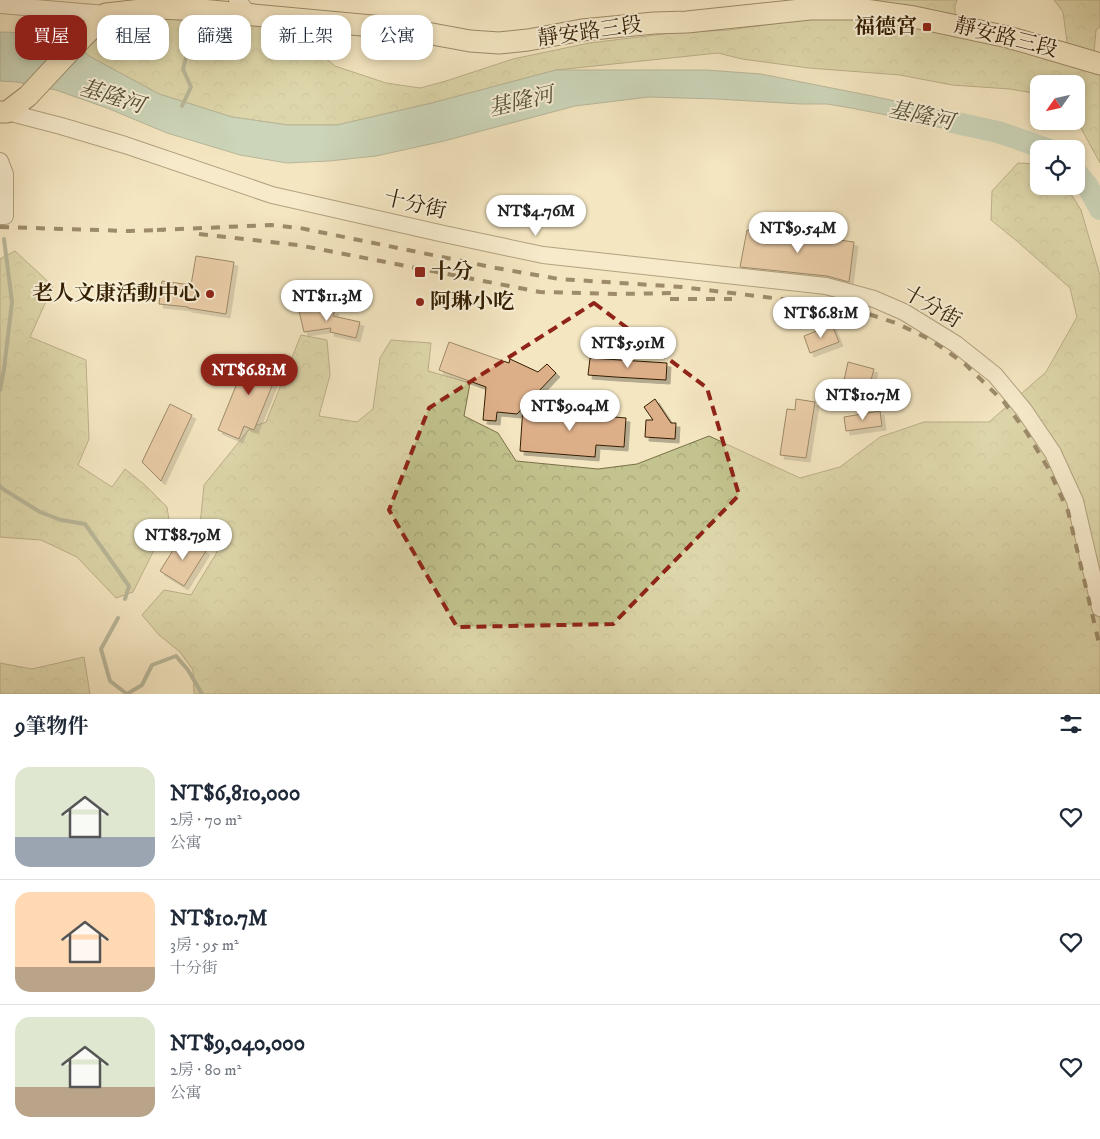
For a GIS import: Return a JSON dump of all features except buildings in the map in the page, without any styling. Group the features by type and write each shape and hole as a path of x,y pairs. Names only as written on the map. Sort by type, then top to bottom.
{"main road":[{"name":"靜安路三段","path":"106,14 164,4 243,7 405,29 470,41 499,43 528,40 582,30 654,23 687,22 810,9 858,9 914,17 1008,36 1100,64"},
{"path":"4,112 28,96 106,14"}],"street":[{"path":"0,5 106,14"},
{"name":"十分街","path":"4,112 61,126 124,145 272,195 453,236 543,255 826,286 874,299 904,312 956,344 995,375 1024,410 1053,453 1075,501 1100,608"},
{"path":"0,161 5,174 6,216 0,216"}],"highlighted area":[{"path":"594,303 707,388 739,495 613,624 457,627 389,510 429,408"}],"green space":[{"path":"817,0 957,0 955,6 955,33 1100,72 1100,163 1082,130 1085,130 1085,75 1030,75 1030,92 1010,89 952,85 900,75 809,68 742,59 718,53 556,70 432,103 337,125 288,125 232,117 159,94 89,56 87,54 87,47 97,38 97,60 169,60 169,16 190,14 197,15 179,15 179,60 251,60 251,22 261,24 261,60 328,60 335,66 386,83 420,88 513,59 589,43 672,33 728,30 816,18"},
{"path":"1054,0 1100,0 1100,27 1096,30 1094,53 1073,48 1067,42 1063,12"},
{"path":"1018,163 1030,164 1030,195 1072,195 1081,210 1100,275 1100,694 194,694 193,670 180,652 159,635 142,615 164,590 191,595 217,552 200,525 204,485 251,427 266,422 301,335 327,340 330,375 319,416 357,422 373,409 380,358 391,340 431,343 428,371 470,383 464,416 498,433 516,461 598,469 637,464 709,436 800,478 840,467 880,437 924,422 989,422 1046,372 1077,317 1070,288 991,220 992,191"},
{"path":"15,251 53,286 30,337 86,360 89,439 78,465 112,487 125,469 145,485 167,507 169,520 133,592 116,598 77,557 41,540 0,537 0,259"},
{"path":"84,657 90,694 0,694 0,663 32,669"}],"water":[{"path":"0,32 15,32 15,60 87,60 87,54 159,94 232,117 288,125 337,125 432,103 556,70 706,70 761,74 985,121 977,135 827,104 649,97 575,106 444,141 376,156 287,163 240,155 167,133 107,108 56,90 17,82 0,81"}],"waterway":[{"path":"182,106 191,87 183,69 185,60"},
{"name":"基隆河","path":"952,122 998,132 1030,143"},
{"name":"基隆河","path":"1085,183 1100,209"},
{"path":"0,390 12,302 4,239"},
{"path":"0,486 40,512 61,520 85,524 129,586 125,599"},
{"path":"118,618 101,649 110,681 127,694 142,685 152,665 176,656 188,670 202,694"}],"railway":[{"path":"157,230 271,225 300,228 559,279 682,287 847,307 896,323 931,340 965,364 1004,402 1027,433 1048,468 1068,511 1100,644"},
{"path":"0,227 129,231 164,230"},
{"path":"199,234 298,245 540,292 678,293"},
{"path":"670,299 732,299"}],"place":[{"name":"福德宮","path":"927,27"},
{"name":"十分","path":"420,272"},
{"name":"老人文康活動中心","path":"210,294"},
{"name":"阿琳小吃","path":"420,302"}]}
